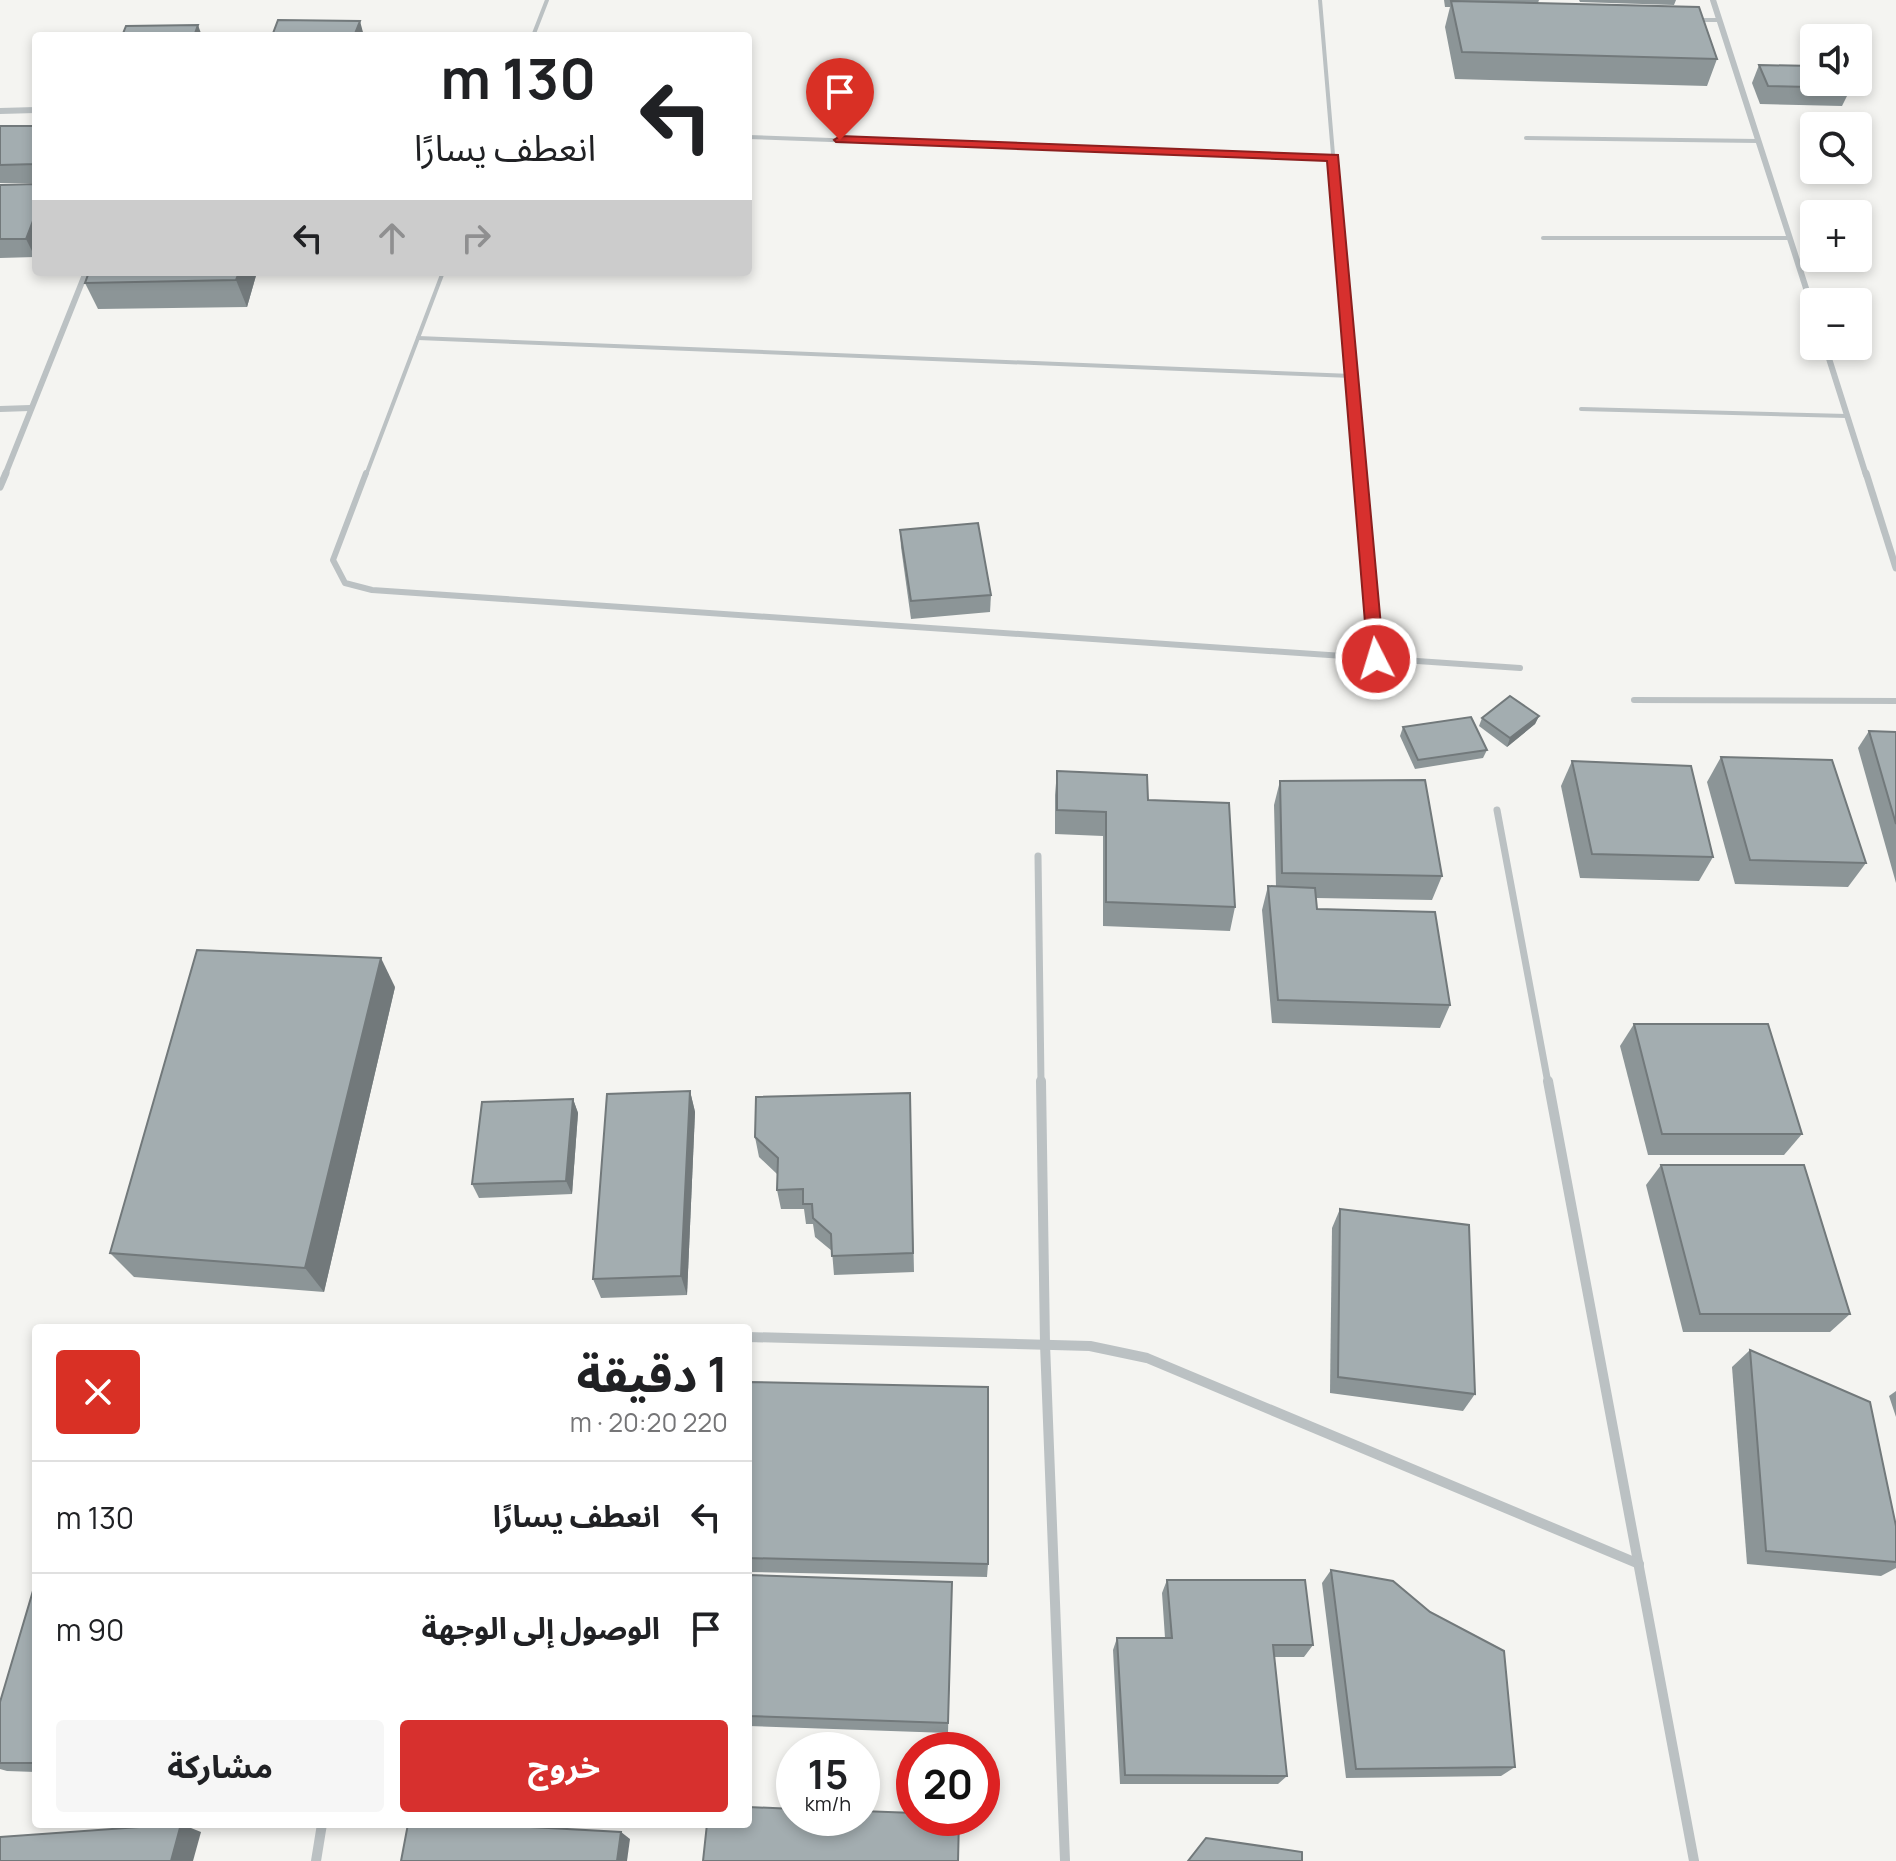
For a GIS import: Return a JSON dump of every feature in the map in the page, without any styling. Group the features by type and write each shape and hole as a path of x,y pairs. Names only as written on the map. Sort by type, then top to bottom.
{"street":[{"path":"1713,0 1806,288"},
{"path":"0,111 32,110"},
{"path":"0,487 84,276"},
{"path":"1829,360 1896,568"},
{"path":"0,409 30,408"},
{"path":"1497,810 1694,1861"},
{"path":"1038,856 1045,1344 1065,1861"},
{"path":"752,1337 1090,1346 1147,1358 1639,1564"},
{"path":"316,1861 321,1828"}],"lane":[{"path":"535,32 547,0"},
{"path":"1320,0 1376,659"},
{"path":"1688,20 1720,20"},
{"path":"752,137 1333,158"},
{"path":"1526,138 1758,141"},
{"path":"1543,238 1790,238"},
{"path":"441,276 333,560 345,583 388,591 1520,668"},
{"path":"418,338 1352,376"},
{"path":"1581,409 1847,416"},
{"path":"1634,700 1896,701"}],"building":[{"path":"1451,1 1699,7 1717,59 1462,52"},
{"path":"278,20 360,21 356,32 274,32"},
{"path":"198,25 195,32 124,32 126,26"},
{"path":"1759,65 1800,66 1800,87 1768,86"},
{"path":"0,126 32,126 32,164 0,165"},
{"path":"32,184 32,223 26,239 0,239 0,185"},
{"path":"88,276 238,276 236,280 85,283"},
{"path":"978,523 991,595 911,601 900,530"},
{"path":"1510,696 1539,716 1510,738 1482,718"},
{"path":"1471,717 1487,750 1418,760 1403,727"},
{"path":"1869,731 1896,732 1896,824"},
{"path":"1721,757 1832,760 1866,863 1750,860"},
{"path":"1572,761 1691,766 1713,857 1592,854"},
{"path":"1057,771 1147,775 1148,800 1229,803 1235,907 1106,902 1106,812 1057,810"},
{"path":"1425,780 1442,876 1282,873 1280,781"},
{"path":"1268,886 1315,888 1317,909 1435,912 1450,1005 1278,1000"},
{"path":"197,950 381,958 305,1268 110,1253"},
{"path":"1634,1024 1768,1024 1802,1134 1662,1134"},
{"path":"690,1091 681,1276 593,1279 607,1094"},
{"path":"910,1093 913,1253 832,1256 831,1234 813,1218 812,1204 803,1204 803,1189 777,1190 778,1158 755,1137 756,1097"},
{"path":"573,1099 566,1181 472,1184 482,1102"},
{"path":"1661,1165 1804,1165 1850,1314 1700,1314"},
{"path":"1340,1209 1469,1225 1475,1394 1338,1377"},
{"path":"1750,1350 1870,1402 1896,1526 1896,1562 1766,1551"},
{"path":"752,1382 988,1387 988,1564 752,1558"},
{"path":"1331,1570 1393,1581 1430,1612 1504,1651 1515,1767 1356,1769"},
{"path":"752,1575 952,1582 948,1723 752,1716"},
{"path":"1167,1580 1305,1580 1313,1645 1273,1645 1287,1776 1125,1775 1117,1638 1172,1638"},
{"path":"32,1594 32,1763 0,1763 0,1702"},
{"path":"752,1807 776,1808 776,1836 880,1836 880,1812 896,1812 896,1836 959,1836 958,1861 703,1861 707,1828 752,1828"},
{"path":"125,1828 180,1828 171,1861 0,1861 0,1837"},
{"path":"407,1828 550,1828 621,1832 617,1861 401,1861"},
{"path":"1206,1838 1302,1852 1302,1861 1188,1861"}],"route":[{"path":"840,140 1333,158 1376,659"}]}
